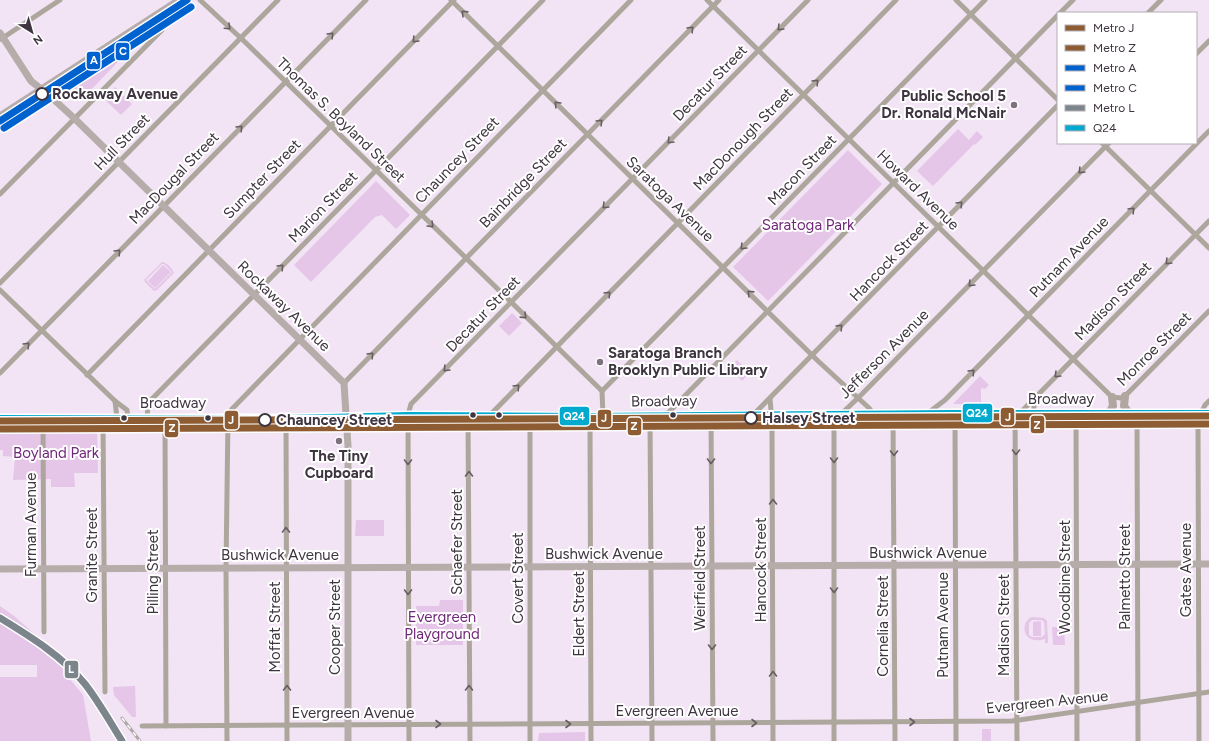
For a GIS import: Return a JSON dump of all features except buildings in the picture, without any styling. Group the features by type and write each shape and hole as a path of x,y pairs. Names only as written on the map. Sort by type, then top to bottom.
{"main road":[{"path":"0,116 178,0"},
{"name":"Rockaway Avenue","path":"1,36 31,81 51,96 74,118 344,383"},
{"path":"344,383 346,416"},
{"path":"1125,396 1124,406 1133,413"},
{"path":"1109,413 1114,406 1112,397"},
{"name":"Broadway","path":"0,418 286,418 408,415 590,416 711,414 839,415 928,413 1205,413"},
{"name":"Cooper Street","path":"346,416 348,446 348,741"},
{"name":"Bushwick Avenue","path":"0,569 1209,564"}],"street":[{"path":"1,36 52,2 60,0"},
{"name":"Thomas S. Boyland Street","path":"200,0 241,38 510,303 602,391"},
{"name":"Hull Street","path":"0,283 278,0"},
{"name":"MacDougal Street","path":"0,373 366,0"},
{"name":"Marion Street","path":"146,417 150,401 543,0"},
{"name":"Chauncey Street","path":"228,417 232,409 299,339 631,0"},
{"name":"Howard Avenue","path":"707,0 1112,397"},
{"name":"Bainbridge Street","path":"344,383 719,0"},
{"name":"Decatur Street","path":"409,741 408,415 411,404 808,0"},
{"name":"MacDonough Street","path":"490,415 896,0"},
{"path":"956,0 1057,99"},
{"name":"Macon Street","path":"602,391 985,0"},
{"path":"1061,12 1072,0"},
{"path":"1149,12 1161,0"},
{"name":"Saratoga Avenue","path":"453,1 497,46 873,414"},
{"name":"Sumpter Street","path":"87,375 453,1"},
{"path":"0,194 162,30 166,22 163,10"},
{"path":"666,415 1057,16"},
{"path":"1197,53 1209,41"},
{"name":"Hancock Street","path":"754,414 1057,106"},
{"name":"Putnam Avenue","path":"1197,143 1209,131"},
{"path":"1105,144 1150,191 1209,248"},
{"name":"Jefferson Avenue","path":"834,741 834,421 984,271 1105,144"},
{"name":"Putnam Avenue","path":"928,413 945,400 1196,144"},
{"name":"Madison Street","path":"1017,741 1016,565 1018,413 1074,359 1209,221"},
{"path":"0,290 87,375 127,410 128,418"},
{"name":"Monroe Street","path":"1112,397 1121,398 1125,396 1209,311"},
{"path":"602,391 603,415"},
{"path":"1034,398 1034,413"},
{"name":"Hancock Street","path":"770,399 774,741"},
{"path":"945,400 945,413"},
{"path":"115,401 117,418"},
{"name":"Gates Avenue","path":"1199,741 1198,420 1205,413 1209,401"},
{"name":"Putnam Avenue","path":"955,413 956,741"},
{"name":"Woodbine Street","path":"1076,413 1077,741"},
{"name":"Palmetto Street","path":"1133,413 1138,565 1138,741"},
{"name":"Weirfield Street","path":"711,414 713,741"},
{"name":"Cornelia Street","path":"893,414 895,741"},
{"path":"650,415 652,741"},
{"name":"Schaefer Street","path":"468,416 470,741"},
{"name":"Covert Street","path":"530,416 530,741"},
{"name":"Eldert Street","path":"590,416 591,741"},
{"path":"227,741 226,568 228,417"},
{"name":"Furman Avenue","path":"43,418 44,632"},
{"name":"Granite Street","path":"103,418 105,692"},
{"name":"Pilling Street","path":"165,418 166,726"},
{"name":"Moffat Street","path":"286,418 287,741"},
{"name":"Evergreen Avenue","path":"142,726 1017,721 1138,704 1209,692"}],"green space":[{"path":"149,30 82,99 65,83"},
{"path":"115,87 132,104 121,115 104,99"},
{"path":"958,129 969,140 977,131 983,137 975,145 974,144 933,186 917,171"},
{"name":"Saratoga Park","path":"848,150 882,184 768,301 733,267"},
{"path":"376,181 410,215 396,229 382,215 375,217 311,282 294,265"},
{"path":"162,262 169,266 174,273 157,290 154,291 144,280","holes":["162,264 164,264 172,272 155,289 146,280"]},
{"path":"163,265 171,272 155,288 148,281"},
{"path":"512,313 522,323 509,336 499,326"},
{"path":"737,360 750,373 742,381 729,367"},
{"path":"980,376 989,385 985,389 981,388 981,404 953,404"},
{"name":"Boyland Park","path":"0,427 97,427 98,473 74,473 75,487 51,487 51,479 13,480 15,457 3,456 3,450 0,450"},
{"path":"356,520 384,520 384,536 355,536"},
{"name":"Evergreen Playground","path":"440,600 463,600 463,645 416,645 416,606 439,606"},
{"path":"0,606 38,637 77,677 69,678 83,695 91,741 0,741 0,677 37,677 37,665 0,665"},
{"path":"1032,617 1044,618 1047,621 1048,643 1045,643 1045,639 1031,639 1027,636 1025,628 1028,619","holes":["1032,620 1042,620 1044,622 1045,634 1042,637 1032,637 1029,635 1029,623"]},
{"path":"1041,621 1041,636 1033,636 1033,622"},
{"path":"1052,627 1064,627 1065,645 1053,645"},
{"path":"135,686 136,717 132,717 114,695 113,687"},
{"path":"982,729 991,729 991,741 982,741"},
{"path":"585,732 585,741 538,741 539,733"}],"railway":[{"path":"0,418 1209,413"},
{"path":"122,718 140,741"}],"metro line":[{"name":"A","path":"0,121 187,0"},
{"name":"C","path":"4,128 191,7"},
{"name":"J","path":"0,421 1209,416"},
{"name":"Z","path":"0,429 1209,424"},
{"name":"L","path":"0,618 46,648 76,674 95,698 122,741"}],"transit line":[{"name":"Q24","path":"0,418 286,418 408,415 590,416 955,413 1209,413"}],"place":[{"name":"Rockaway Avenue","path":"42,94"},
{"name":"Public School 5 Dr. Ronald McNair","path":"1014,105"},
{"name":"Saratoga Branch Brooklyn Public Library","path":"600,362"},
{"name":"Halsey Street","path":"751,418"},
{"name":"Chauncey Street","path":"265,420"},
{"name":"The Tiny Cupboard","path":"339,441"}]}
